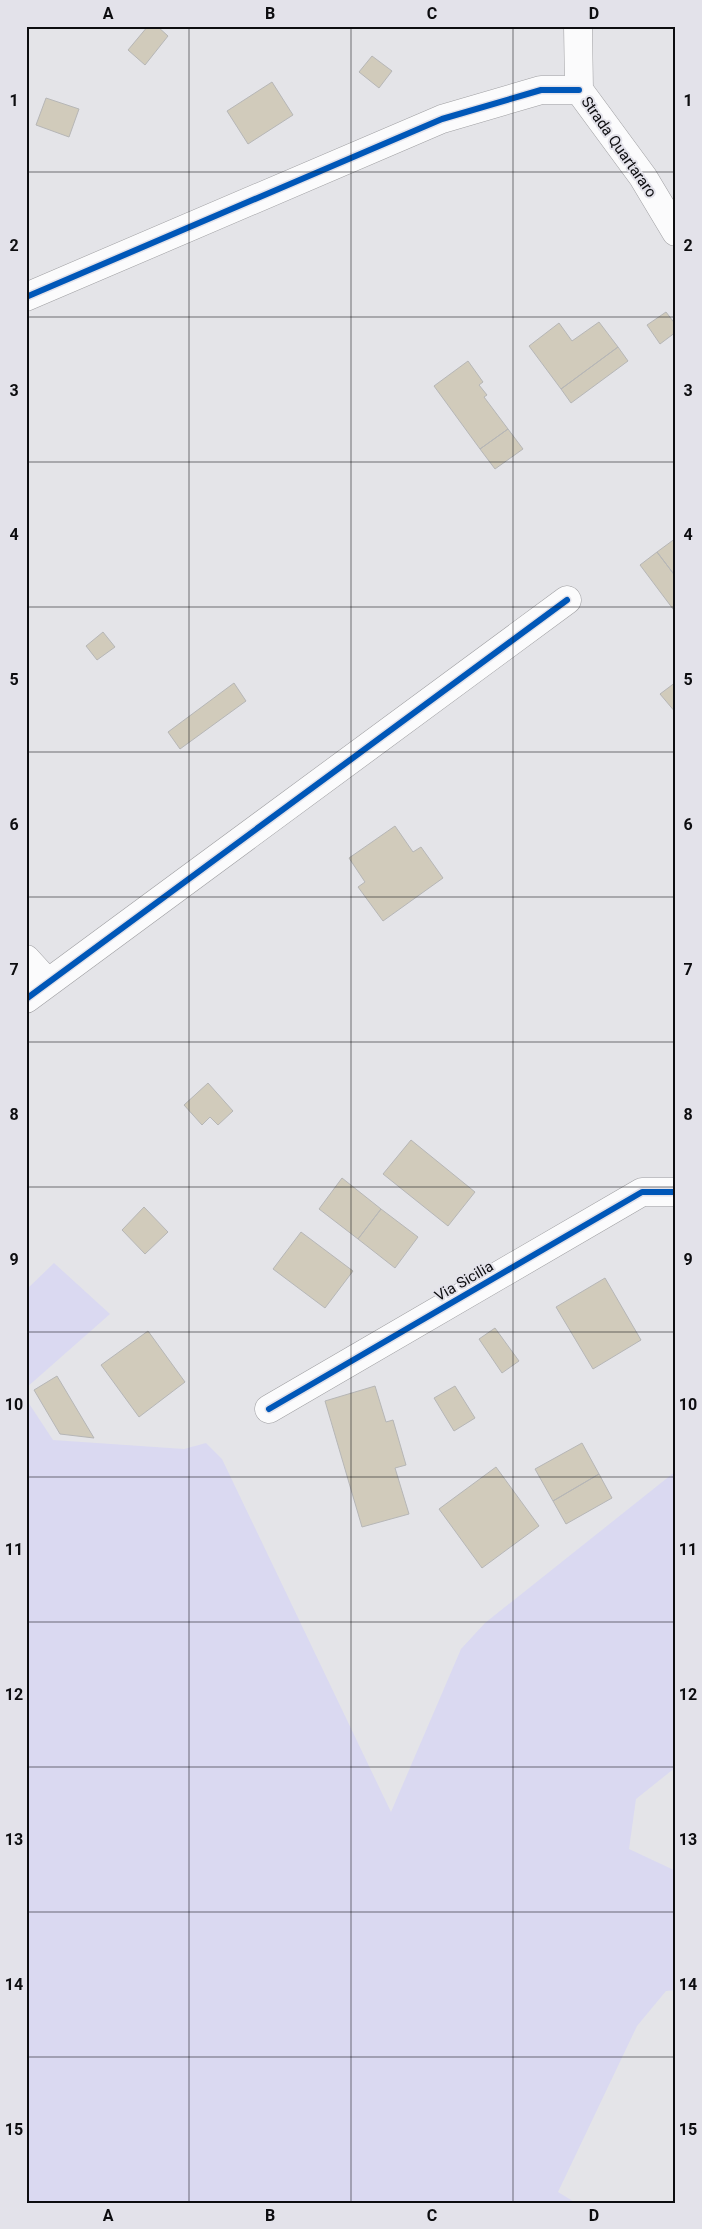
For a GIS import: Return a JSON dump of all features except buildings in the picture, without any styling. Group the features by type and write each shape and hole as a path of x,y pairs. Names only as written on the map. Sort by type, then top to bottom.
{"street":[{"name":"Strada Quartararo","path":"578,26 579,90 643,177 676,232"},
{"path":"26,297 442,119 541,90 579,90"},
{"path":"26,999 567,600"},
{"path":"26,959 48,982"},
{"name":"Via Sicilia","path":"269,1409 642,1192 676,1192"}],"shaded area":[{"path":"54,1263 110,1314 26,1388 26,1290"},
{"path":"26,1399 53,1440 184,1449 206,1443 222,1459 391,1812 461,1649 485,1623 676,1471 676,1767 636,1799 629,1849 676,1871 676,1990 666,1991 637,2026 558,2192 576,2203 26,2203"}],"cycle path":[{"path":"26,297 442,119 541,90 579,90"},
{"path":"26,999 567,600"},
{"path":"269,1409 642,1192 676,1192"}]}
